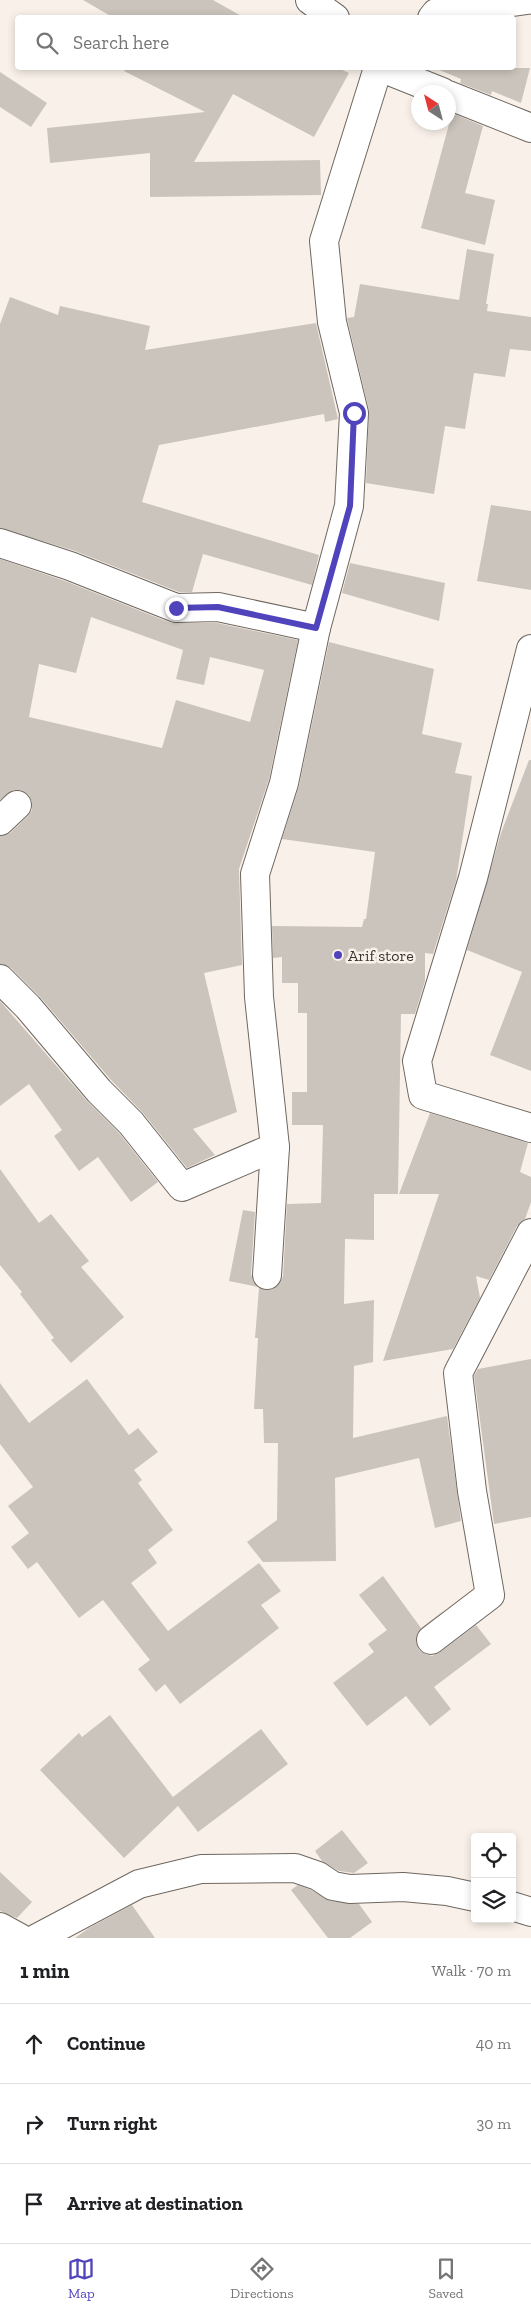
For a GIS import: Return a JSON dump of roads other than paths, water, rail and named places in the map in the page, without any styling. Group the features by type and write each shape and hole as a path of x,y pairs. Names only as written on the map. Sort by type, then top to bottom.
{"street":[{"path":"310,0 331,15"},
{"path":"434,15 436,13 527,0"},
{"path":"267,1275 276,1147 259,997 254,874 284,782 316,628 350,506 354,413 332,322 324,241 377,70"},
{"path":"387,70 424,85"},
{"path":"456,98 531,128"},
{"path":"0,544 70,566 176,608 218,607 316,628"},
{"path":"531,649 473,878 417,1060 423,1095 531,1128"},
{"path":"0,979 28,1007 99,1090 130,1122 182,1187 276,1147"},
{"path":"431,1640 490,1595 472,1491 458,1373 531,1233"},
{"path":"37,1938 139,1884 201,1870 295,1868 318,1876 333,1886 350,1889 403,1888 447,1891 471,1896"},
{"path":"516,1907 531,1912"},
{"path":"0,1927 20,1938"}],"place":[{"name":"Arif store","path":"338,955"}]}
